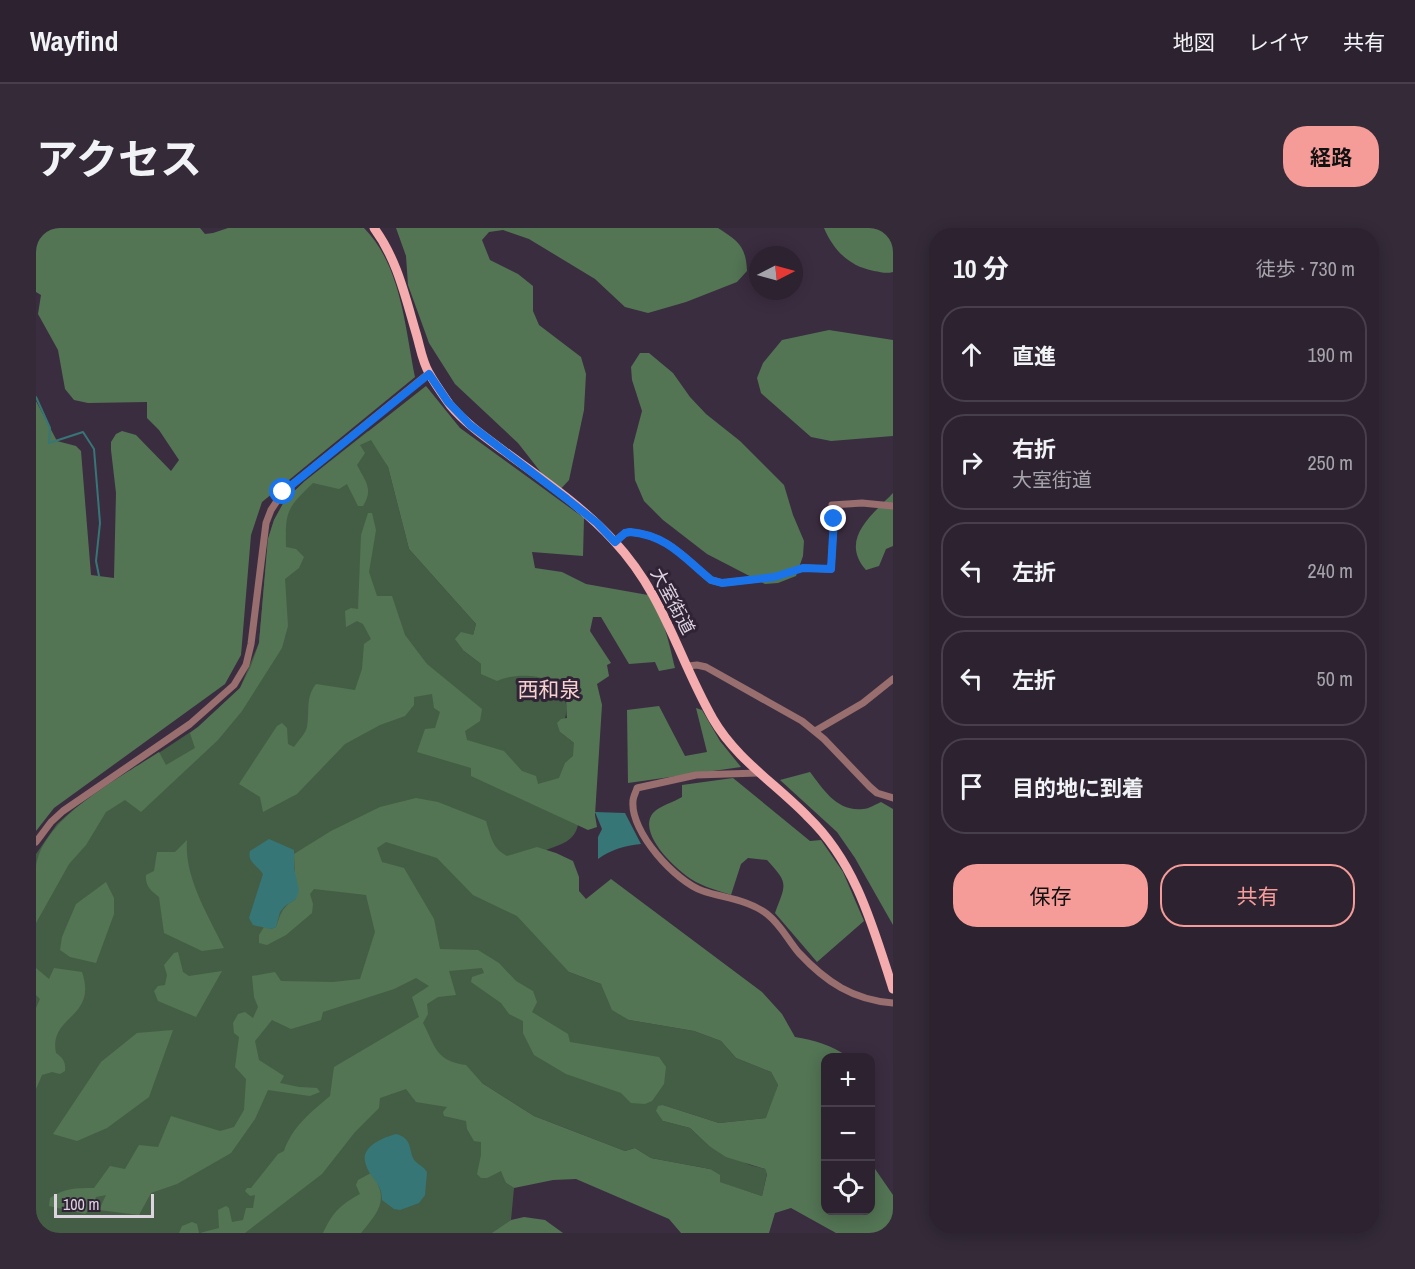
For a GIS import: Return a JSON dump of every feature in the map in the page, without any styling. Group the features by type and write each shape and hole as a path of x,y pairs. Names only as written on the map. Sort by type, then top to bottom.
{"main road":[{"name":"大室街道","path":"374,228 390,253 401,281 429,374 448,402 470,425 597,523 643,577 655,596 713,719 734,748 758,773 808,816 843,860 860,893 893,989"}],"street":[{"path":"36,842 51,822 63,811 190,724 234,685 246,665 251,644 264,535 271,510 283,492 429,374"},
{"path":"615,542 625,533 630,532 668,543 711,580 717,582 774,577 803,568 831,569 834,519 832,505 862,503 893,506"},
{"path":"688,666 697,665 714,671 802,721 815,730 877,793 893,798"},
{"path":"815,730 863,703 893,679"},
{"path":"758,773 696,775 637,788 633,801 638,823 657,854 683,880 703,891 730,897 765,912 777,922 799,952 823,976 844,991 866,999 893,1003"}],"shaded area":[{"path":"36,228 200,228 205,234 228,228 364,228 376,243 394,278 415,377 262,502 251,535 241,655 225,684 54,808 36,831 36,401 57,441 76,446 81,451 91,575 114,578 116,493 111,442 116,434 122,431 136,435 171,471 179,460 159,430 147,418 147,402 88,403 74,400 65,389 58,350 38,314 41,295 36,292"},
{"path":"396,228 718,228 740,245 745,256 747,271 737,282 686,302 648,313 625,307 595,279 529,239 503,230 489,232 482,240 490,260 518,274 533,286 533,311 539,325 581,357 586,374 584,410 569,480 557,493 518,443 455,384 429,343 408,285 406,256"},
{"path":"824,228 893,228 893,272 865,269 850,261 833,244"},
{"path":"829,330 893,340 893,436 831,441 811,437 761,393 757,378 763,363 782,340"},
{"path":"640,353 649,353 673,373 690,397 706,414 740,441 784,485 804,541 803,556 796,576 778,583 765,584 707,554 663,520 644,501 635,480 633,445 642,411 632,380 631,367"},
{"path":"426,386 460,428 584,518 583,556 532,552 535,568 562,572 586,584 648,595 662,621 675,668 659,671 655,662 629,664 601,617 593,617 590,631 611,663 607,665 609,676 597,684 602,705 595,815 597,827 588,830 471,776 471,768 417,752 425,729 435,728 440,712 434,708 432,694 414,697 414,705 405,716 380,725 345,744 297,794 263,812 260,797 239,784 277,726 282,723 287,728 288,744 294,747 306,729 309,700 316,684 355,690 362,669 364,644 371,639 363,624 357,621 346,627 345,611 351,608 358,609 361,535 368,513 372,513 376,530 369,572 377,596 392,596 405,635 427,664 482,709 480,721 465,731 467,740 504,751 522,771 536,776 538,784 559,778 565,763 573,756 574,743 560,732 557,723 567,718 566,697 560,688 553,682 534,676 514,676 497,681 481,674 481,664 464,651 455,639 461,632 473,635 476,624 409,549 388,467 371,440 360,445 365,453 357,465 368,490 363,506 358,506 347,484 339,489 313,483 289,511 286,525 286,547 296,549 304,557 299,568 285,579 288,626 282,648 242,711 218,740 141,812 125,800 106,812 86,845 69,864 36,923 36,867 41,849 52,832 86,800 159,752 166,765 195,748 190,733 240,688 259,643 268,539 274,520 285,500 305,481"},
{"path":"368,431 388,467 409,549 476,624 464,651 497,680 512,675 540,676 561,690 566,701 566,715 560,732 574,743 578,825 570,839 546,850 569,972 601,984 629,1020 694,1031 721,1041 736,1058 771,1072 778,1085 767,1118 719,1123 663,1105 663,1121 690,1128 709,1146 750,1165 765,1169 767,1173 762,1196 719,1182 710,1169 651,1158 635,1148 625,1151 534,1116 482,1083 506,1183 514,1188 511,1220 496,1233 36,1233 36,854 57,824 74,809 198,727 240,688 259,643 268,539 274,520 285,500 305,481"},
{"path":"893,493 893,546 886,549 879,566 866,570 859,559 856,548 857,538 868,519"},
{"path":"659,706 685,756 707,752 696,708 702,710 720,741 741,767 628,783 627,710"},
{"path":"810,772 832,798 846,807 865,809 881,802 893,809 893,925 855,858 837,832 780,780"},
{"path":"733,778 810,841 821,840 843,872 864,921 817,962 775,913 783,884 779,874 767,860 748,858 741,864 731,895 696,882 670,862 655,842 649,822 653,813 682,797 682,785"},
{"path":"416,798 438,802 486,821 495,846 507,856 537,847 573,861 579,877 579,891 586,899 611,879 762,992 782,1014 795,1037 823,1044 842,1053 821,1053 821,1215 875,1215 875,1169 893,1195 893,1233 836,1233 791,1208 775,1213 769,1233 681,1233 669,1219 576,1179 553,1180 514,1188 506,1183 501,1171 487,1178 481,1178 477,1174 481,1142 474,1141 467,1129 466,1121 444,1116 443,1112 447,1107 416,1102 406,1089 380,1098 379,1108 355,1132 322,1174 245,1233 200,1233 219,1228 218,1210 226,1206 229,1208 232,1222 243,1220 246,1208 253,1208 255,1195 250,1196 245,1191 251,1188 278,1154 284,1151 287,1142 303,1121 330,1096 334,1067 419,1017 412,997 429,986 416,978 394,989 323,1012 321,1020 291,1029 272,1020 255,1041 259,1060 284,1076 280,1083 317,1088 320,1092 310,1096 268,1090 255,1119 231,1153 177,1184 151,1193 139,1215 99,1210 106,1195 96,1197 93,1207 85,1214 49,1206 50,1198 65,1190 94,1188 110,1166 125,1169 139,1145 158,1147 171,1116 220,1131 234,1127 244,1110 246,1079 235,1067 239,1037 234,1033 233,1023 238,1014 245,1012 253,1018 258,1007 254,997 252,976 275,972 281,981 333,982 360,979 375,932 366,895 314,889 310,894 313,904 312,913 286,935 267,945 259,943 259,935 264,927 271,929 276,927 283,911 296,899 294,854 331,831 380,807","holes":["386,842 437,858 473,895 517,916 569,972 601,984 612,1010 629,1020 694,1031 721,1041 736,1058 771,1072 778,1085 766,1118 719,1123 663,1105 658,1106 656,1111 663,1121 690,1128 709,1146 726,1157 765,1169 767,1174 762,1196 720,1182 720,1175 710,1169 651,1158 635,1148 625,1151 534,1116 482,1083 466,1065 448,1060 438,1052 423,1023 428,1014 427,1004 438,997 456,995 449,971 482,968 484,973 472,977 471,982 501,1003 509,1014 523,1021 523,1033 534,1055 566,1074 621,1093 631,1103 645,1104 652,1101 664,1084 666,1067 659,1057 570,1042 568,1034 532,1012 537,1002 533,991 516,981 499,963 478,950 440,949 434,919 404,868 382,862 377,848"]},
{"path":"595,812 625,813 641,844 618,848 598,859 598,837 602,829"},
{"path":"269,839 294,850 294,868 299,890 296,899 280,912 276,927 271,929 253,925 249,918 263,874 251,861 250,851"},
{"path":"187,840 189,868 193,882 224,948 202,951 164,933 159,897 146,882 146,875 154,871 157,852 175,852"},
{"path":"106,882 114,898 114,914 96,963 70,957 60,950 62,937 76,904"},
{"path":"178,952 183,972 189,976 222,971 196,1017 158,1001 154,991 158,986 165,985 167,975 164,965 174,953"},
{"path":"36,968 49,979 54,968 82,972 85,987 84,999 79,1008 59,1031 55,1041 56,1053 64,1060 65,1071 60,1074 52,1072 42,1075 36,1089 36,1008 40,999 36,995"},
{"path":"173,1030 149,1097 107,1128 77,1141 53,1134 101,1062 137,1033"},
{"path":"396,1134 406,1139 413,1158 427,1172 425,1195 419,1203 400,1210 394,1209 382,1200 380,1189 368,1170 365,1159 366,1153 373,1144"},
{"path":"371,1173 380,1190 380,1204 361,1233 323,1233 338,1210 360,1194 356,1185 358,1180"},
{"path":"524,1217 545,1220 563,1233 492,1233 511,1220"},
{"path":"192,1222 197,1224 199,1233 179,1233 182,1226"}],"waterway":[{"path":"36,397 50,428 49,443 83,432 94,449 100,523 96,561 99,576"}],"district":[{"name":"西和泉","path":"549,689"}],"route":[{"path":"283,492 429,374 448,402 470,425 597,523 615,542 625,533 635,532 668,543 711,580 722,583 774,577 803,568 831,569 834,519"}]}
